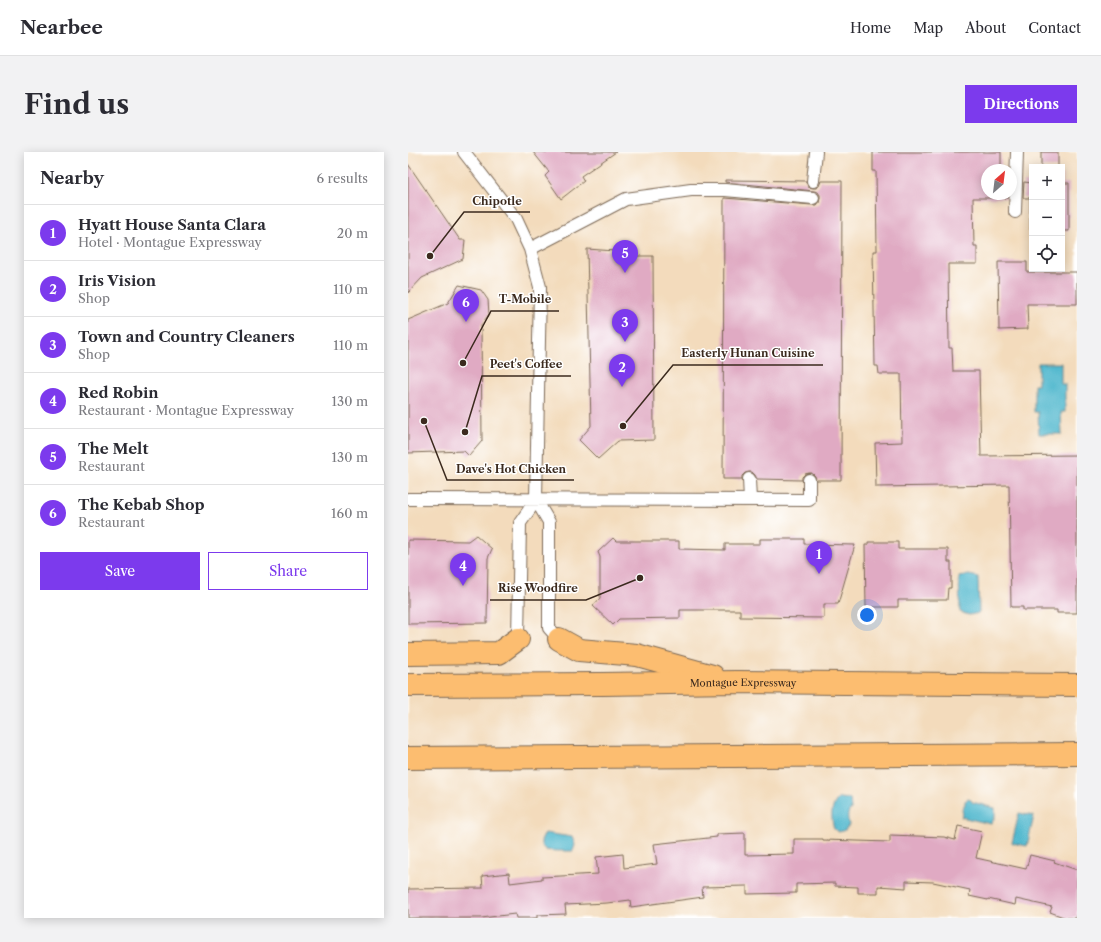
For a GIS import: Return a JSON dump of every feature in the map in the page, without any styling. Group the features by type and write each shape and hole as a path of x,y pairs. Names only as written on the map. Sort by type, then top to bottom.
{"highway":[{"path":"408,654 499,653 518,639"},
{"path":"559,639 579,650 637,655 737,682"},
{"name":"Montague Expressway","path":"408,685 737,682 1077,685"},
{"path":"408,758 1077,754"}],"lane":[{"path":"464,152 516,219 530,249 540,287 536,500 548,522 549,628 559,639"},
{"path":"813,181 816,152"},
{"path":"1015,212 1017,152"},
{"path":"530,249 626,199 691,190 724,190 813,198"},
{"path":"750,479 750,500"},
{"path":"408,499 809,500 810,480"},
{"path":"518,639 520,523 536,500"}],"water":[{"path":"1038,363 1061,363 1061,384 1065,384 1065,412 1061,412 1062,434 1039,434 1038,412 1034,412 1034,384 1038,384"},
{"path":"969,575 978,577 979,613 969,615 960,612 959,577"},
{"path":"839,798 850,799 851,809 848,815 849,825 845,830 839,832 834,829 832,817 834,805"},
{"path":"968,799 972,802 995,808 995,817 991,824 961,817 963,815 962,809 965,801"},
{"path":"1019,813 1034,816 1027,846 1012,843"},
{"path":"545,833 572,837 575,845 573,851 545,850 541,845 541,841"}],"building":[{"path":"533,152 616,152 581,176 584,181 561,199 545,176 549,172"},
{"path":"873,152 1001,152 1001,164 981,164 981,198 973,198 974,246 977,246 977,264 948,264 949,348 952,348 953,371 979,371 981,456 1077,455 1077,613 1057,613 1057,610 1023,610 1023,607 1011,607 1009,485 876,487 875,443 902,442 901,374 879,374 878,366 875,366 873,251 877,251 876,171 873,171"},
{"path":"1041,152 1058,152 1058,164 1041,164"},
{"path":"408,164 460,240 465,240 463,259 422,278 408,293"},
{"path":"725,180 806,181 808,187 813,188 819,186 821,181 842,181 841,480 816,480 812,473 805,474 802,477 802,480 757,479 752,472 745,473 742,476 742,479 723,479 724,198 816,205 819,203 820,198 818,192 814,191 725,182"},
{"path":"1024,182 1029,183 1029,198 1023,198"},
{"path":"1065,183 1069,183 1069,231 1065,231"},
{"path":"587,249 615,251 615,256 653,256 654,440 618,441 598,459 579,440 591,426"},
{"path":"998,262 1027,262 1027,272 1077,272 1077,304 1027,304 1028,329 999,330"},
{"path":"459,285 481,290 488,300 489,314 481,325 482,441 469,456 464,451 408,453 408,320 448,303"},
{"path":"476,535 492,549 488,558 487,623 408,624 408,540 468,541"},
{"path":"613,538 616,541 679,541 679,549 725,550 725,544 760,544 760,539 804,539 804,544 855,545 838,604 824,604 824,618 740,617 740,610 680,610 680,618 619,619 613,625 593,606 600,598 600,557 598,552"},
{"path":"868,542 898,542 898,549 948,549 948,562 951,562 951,588 948,588 947,600 898,600 898,607 866,607 865,545 868,545"},
{"path":"958,826 982,831 976,858 1026,869 1030,855 1055,861 1054,862 1077,870 1077,918 1066,918 1050,912 1052,907 1016,899 1015,905 969,896 970,890 933,882 906,881 906,888 878,886 878,893 858,893 858,887 835,886 835,883 796,884 796,893 747,894 747,886 702,887 703,897 631,907 630,900 607,903 565,905 566,914 537,915 537,918 516,918 515,914 481,918 408,918 408,889 483,888 482,876 509,873 510,883 542,879 542,877 598,874 596,857 623,854 624,868 657,864 654,844 717,837 717,834 745,833 745,855 794,854 794,839 890,842 890,835 944,837 955,840"}],"place":[{"name":"Chipotle","path":"430,256"},
{"name":"The Melt","path":"625,273"},
{"name":"The Kebab Shop","path":"466,322"},
{"name":"Town and Country Cleaners","path":"625,342"},
{"name":"T-Mobile","path":"463,363"},
{"name":"Iris Vision","path":"622,387"},
{"name":"Dave's Hot Chicken","path":"424,421"},
{"name":"Easterly Hunan Cuisine","path":"623,426"},
{"name":"Peet's Coffee","path":"465,432"},
{"name":"Hyatt House Santa Clara","path":"819,574"},
{"name":"Rise Woodfire","path":"640,578"},
{"name":"Red Robin","path":"463,586"}]}
